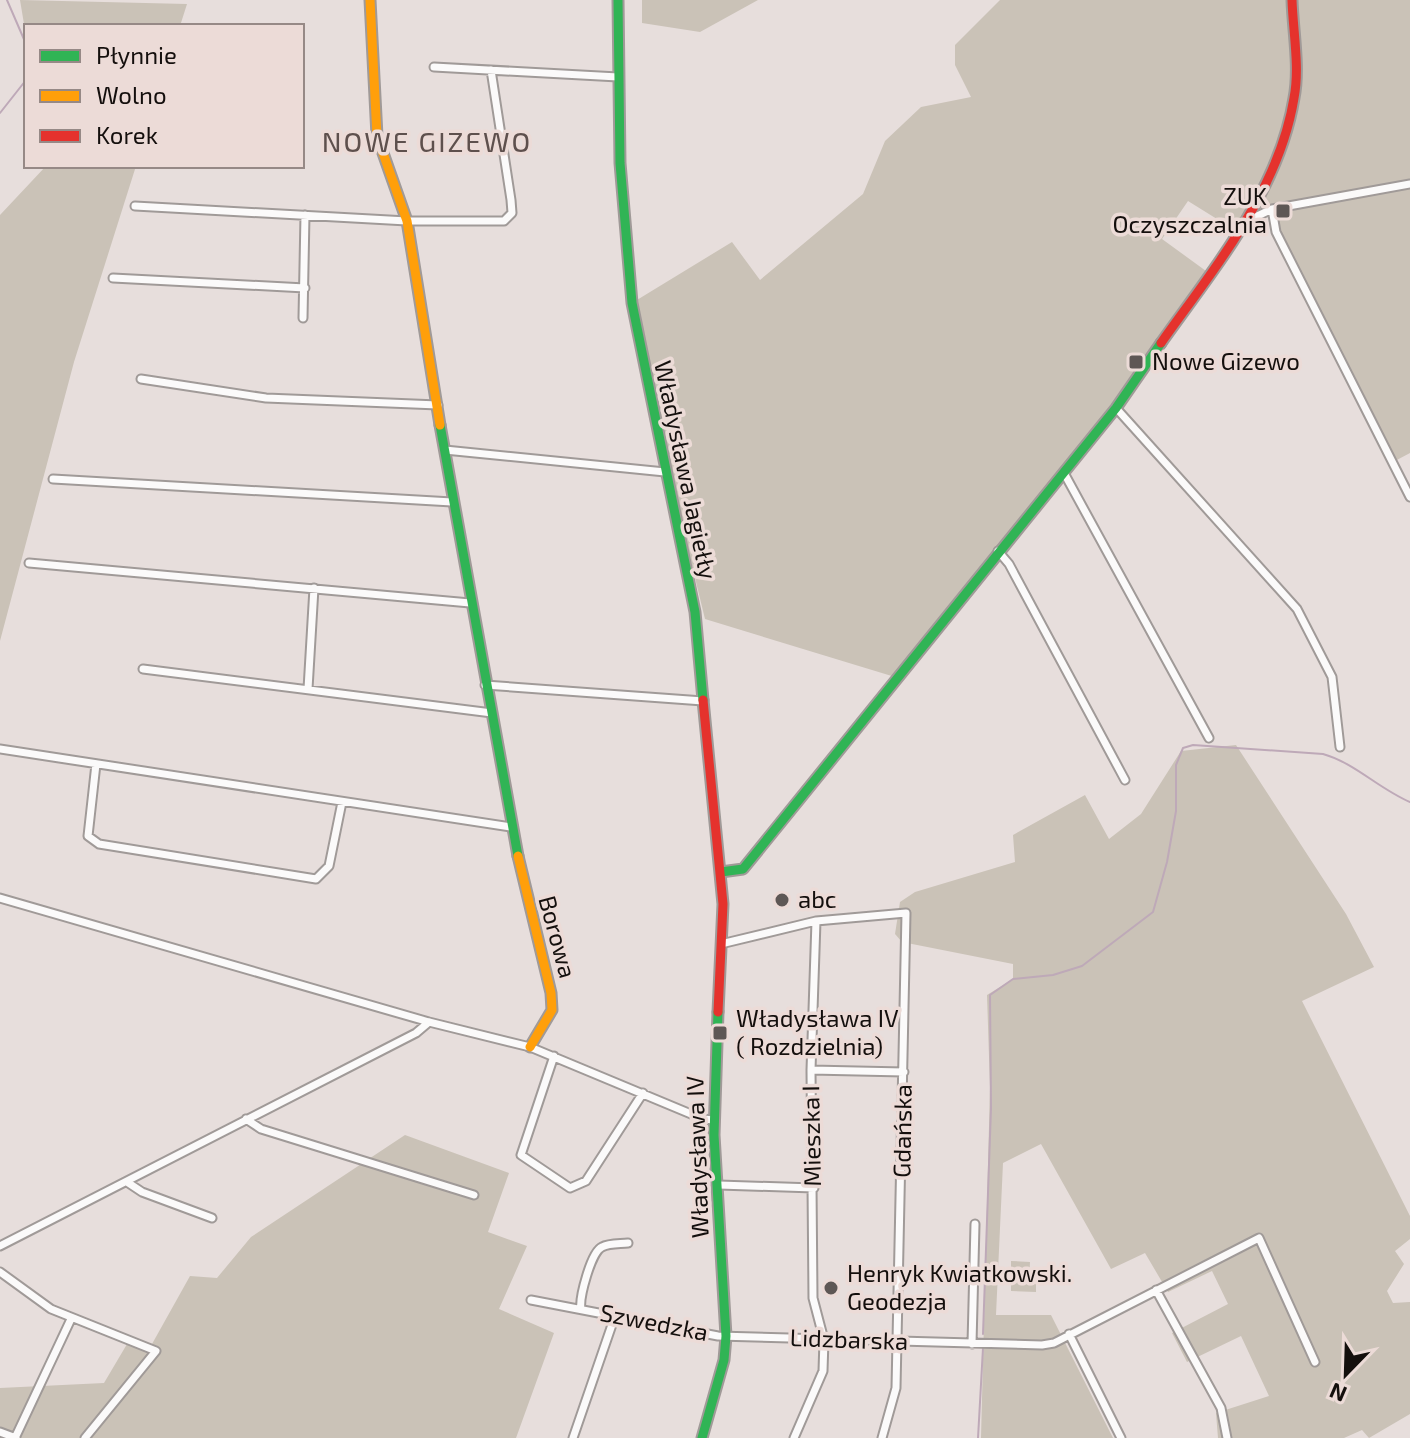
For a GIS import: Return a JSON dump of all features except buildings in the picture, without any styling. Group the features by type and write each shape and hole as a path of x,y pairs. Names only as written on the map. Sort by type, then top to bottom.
{"street":[{"name":"Borowa","path":"370,0 377,136 407,221 452,502 511,827 551,993 552,1010 530,1047"},
{"name":"Władysława Jagiełły","path":"618,0 620,163 632,303 695,612 721,872"},
{"path":"721,872 743,869 895,677 1064,473 1116,408 1247,221 1283,138 1295,96 1292,0"},
{"path":"434,67 618,77"},
{"path":"135,206 407,221 504,221 512,213 491,70"},
{"path":"1247,221 1272,209 1410,184"},
{"path":"1272,209 1276,232 1410,497"},
{"path":"303,318 305,215"},
{"path":"113,278 305,288"},
{"path":"141,379 266,398 438,405"},
{"path":"1116,408 1297,609 1332,677 1340,747"},
{"path":"445,450 665,472"},
{"path":"1064,473 1209,738"},
{"path":"53,479 452,502"},
{"path":"998,551 1009,564 1125,780"},
{"path":"29,563 470,603"},
{"path":"308,689 314,588"},
{"path":"143,669 492,713"},
{"path":"485,685 703,701"},
{"path":"0,749 511,827"},
{"path":"96,764 88,836 99,844 316,879 329,866 342,802"},
{"name":"Władysława IV","path":"702,1438 724,1360 726,1336 714,1120 714,1065 725,943 721,872"},
{"path":"0,898 429,1022 530,1047 703,1119 714,1120"},
{"name":"Gdańska","path":"816,921 906,913 896,1388 882,1438"},
{"path":"725,943 816,921"},
{"name":"Mieszka I","path":"794,1438 819,1387 824,1340 813,1298 811,1070 816,921"},
{"path":"0,1246 416,1033 429,1022"},
{"path":"554,1056 521,1155 559,1184 570,1188 586,1181 643,1093"},
{"path":"811,1070 904,1072"},
{"path":"246,1119 261,1129 474,1195"},
{"path":"127,1182 142,1192 212,1218"},
{"path":"719,1185 814,1188"},
{"path":"972,1344 975,1224"},
{"name":"Lidzbarska","path":"726,1336 1042,1345 1259,1238 1315,1362"},
{"name":"Szwedzka","path":"581,1309 579,1300 596,1251 603,1246 628,1243"},
{"path":"0,1272 71,1319 156,1351 85,1438"},
{"path":"1156,1290 1221,1408 1227,1438"},
{"name":"Szwedzka","path":"531,1300 726,1336"},
{"path":"573,1438 615,1316"},
{"path":"0,1432 15,1438 71,1319"},
{"path":"1069,1334 1121,1438"}],"shaded area":[{"path":"20,0 187,4 181,24 24,24"},
{"path":"642,0 758,0 700,32 642,23"},
{"path":"1000,0 1410,0 1410,453 1393,462 1269,212 1253,214 1233,229 1188,201 1162,239 1206,271 1116,408 895,677 705,619 638,344 632,303 732,242 760,280 863,194 885,141 921,107 971,97 955,65 955,45"},
{"path":"44,168 135,168 74,362 0,641 0,215"},
{"path":"1236,745 1346,914 1374,967 1302,1001 1410,1216 1410,1239 1395,1251 1404,1264 1387,1291 1393,1303 1410,1302 1410,1414 1369,1438 1362,1430 1344,1438 1218,1438 1216,1413 1269,1396 1241,1336 1187,1362 1172,1333 1228,1304 1212,1271 1168,1292 1145,1253 1111,1269 1041,1144 1003,1163 996,1315 1051,1315 1113,1438 981,1438 990,1087 987,995 1013,979 1013,964 902,942 895,934 900,902 915,892 1015,862 1013,835 1085,795 1109,839 1141,814 1181,751"},
{"path":"405,1135 509,1173 488,1232 527,1246 499,1309 554,1333 516,1438 0,1438 0,1388 104,1383 130,1339 152,1344 190,1276 217,1278 251,1237"},
{"path":"1011,1261 1030,1262 1029,1282 1036,1283 1036,1292 1011,1291"}],"waterway":[{"path":"7,0 24,39"},
{"path":"0,113 24,83"},
{"path":"983,1334 991,1108 990,995 1013,979 1053,975 1082,966 1153,912 1167,862 1176,811 1176,765 1183,748 1193,745 1323,754 1346,763 1410,802"},
{"path":"978,1438 983,1348"}],"traffic: fast":[{"path":"618,0 620,163 632,303 695,612 703,700"},
{"path":"721,872 743,869 1116,408 1161,343"},
{"path":"440,425 518,856"},
{"path":"702,1438 724,1360 726,1336 714,1135 718,1012"}],"traffic: slow":[{"path":"370,0 377,136 407,221 440,425"},
{"path":"518,856 551,993 552,1010 530,1047"}],"traffic: jam":[{"path":"1161,343 1242,227 1274,165 1286,132 1296,86 1292,0"},
{"path":"703,700 723,904 718,1012"}],"place":[{"name":"ZUK Oczyszczalnia","path":"1283,211"},
{"name":"Nowe Gizewo","path":"1136,362"},
{"name":"abc","path":"782,900"},
{"name":"Władysława IV ( Rozdzielnia)","path":"720,1033"},
{"name":"Henryk Kwiatkowski. Geodezja","path":"831,1288"}],"district":[{"name":"NOWE GIZEWO","path":"427,142"}]}
